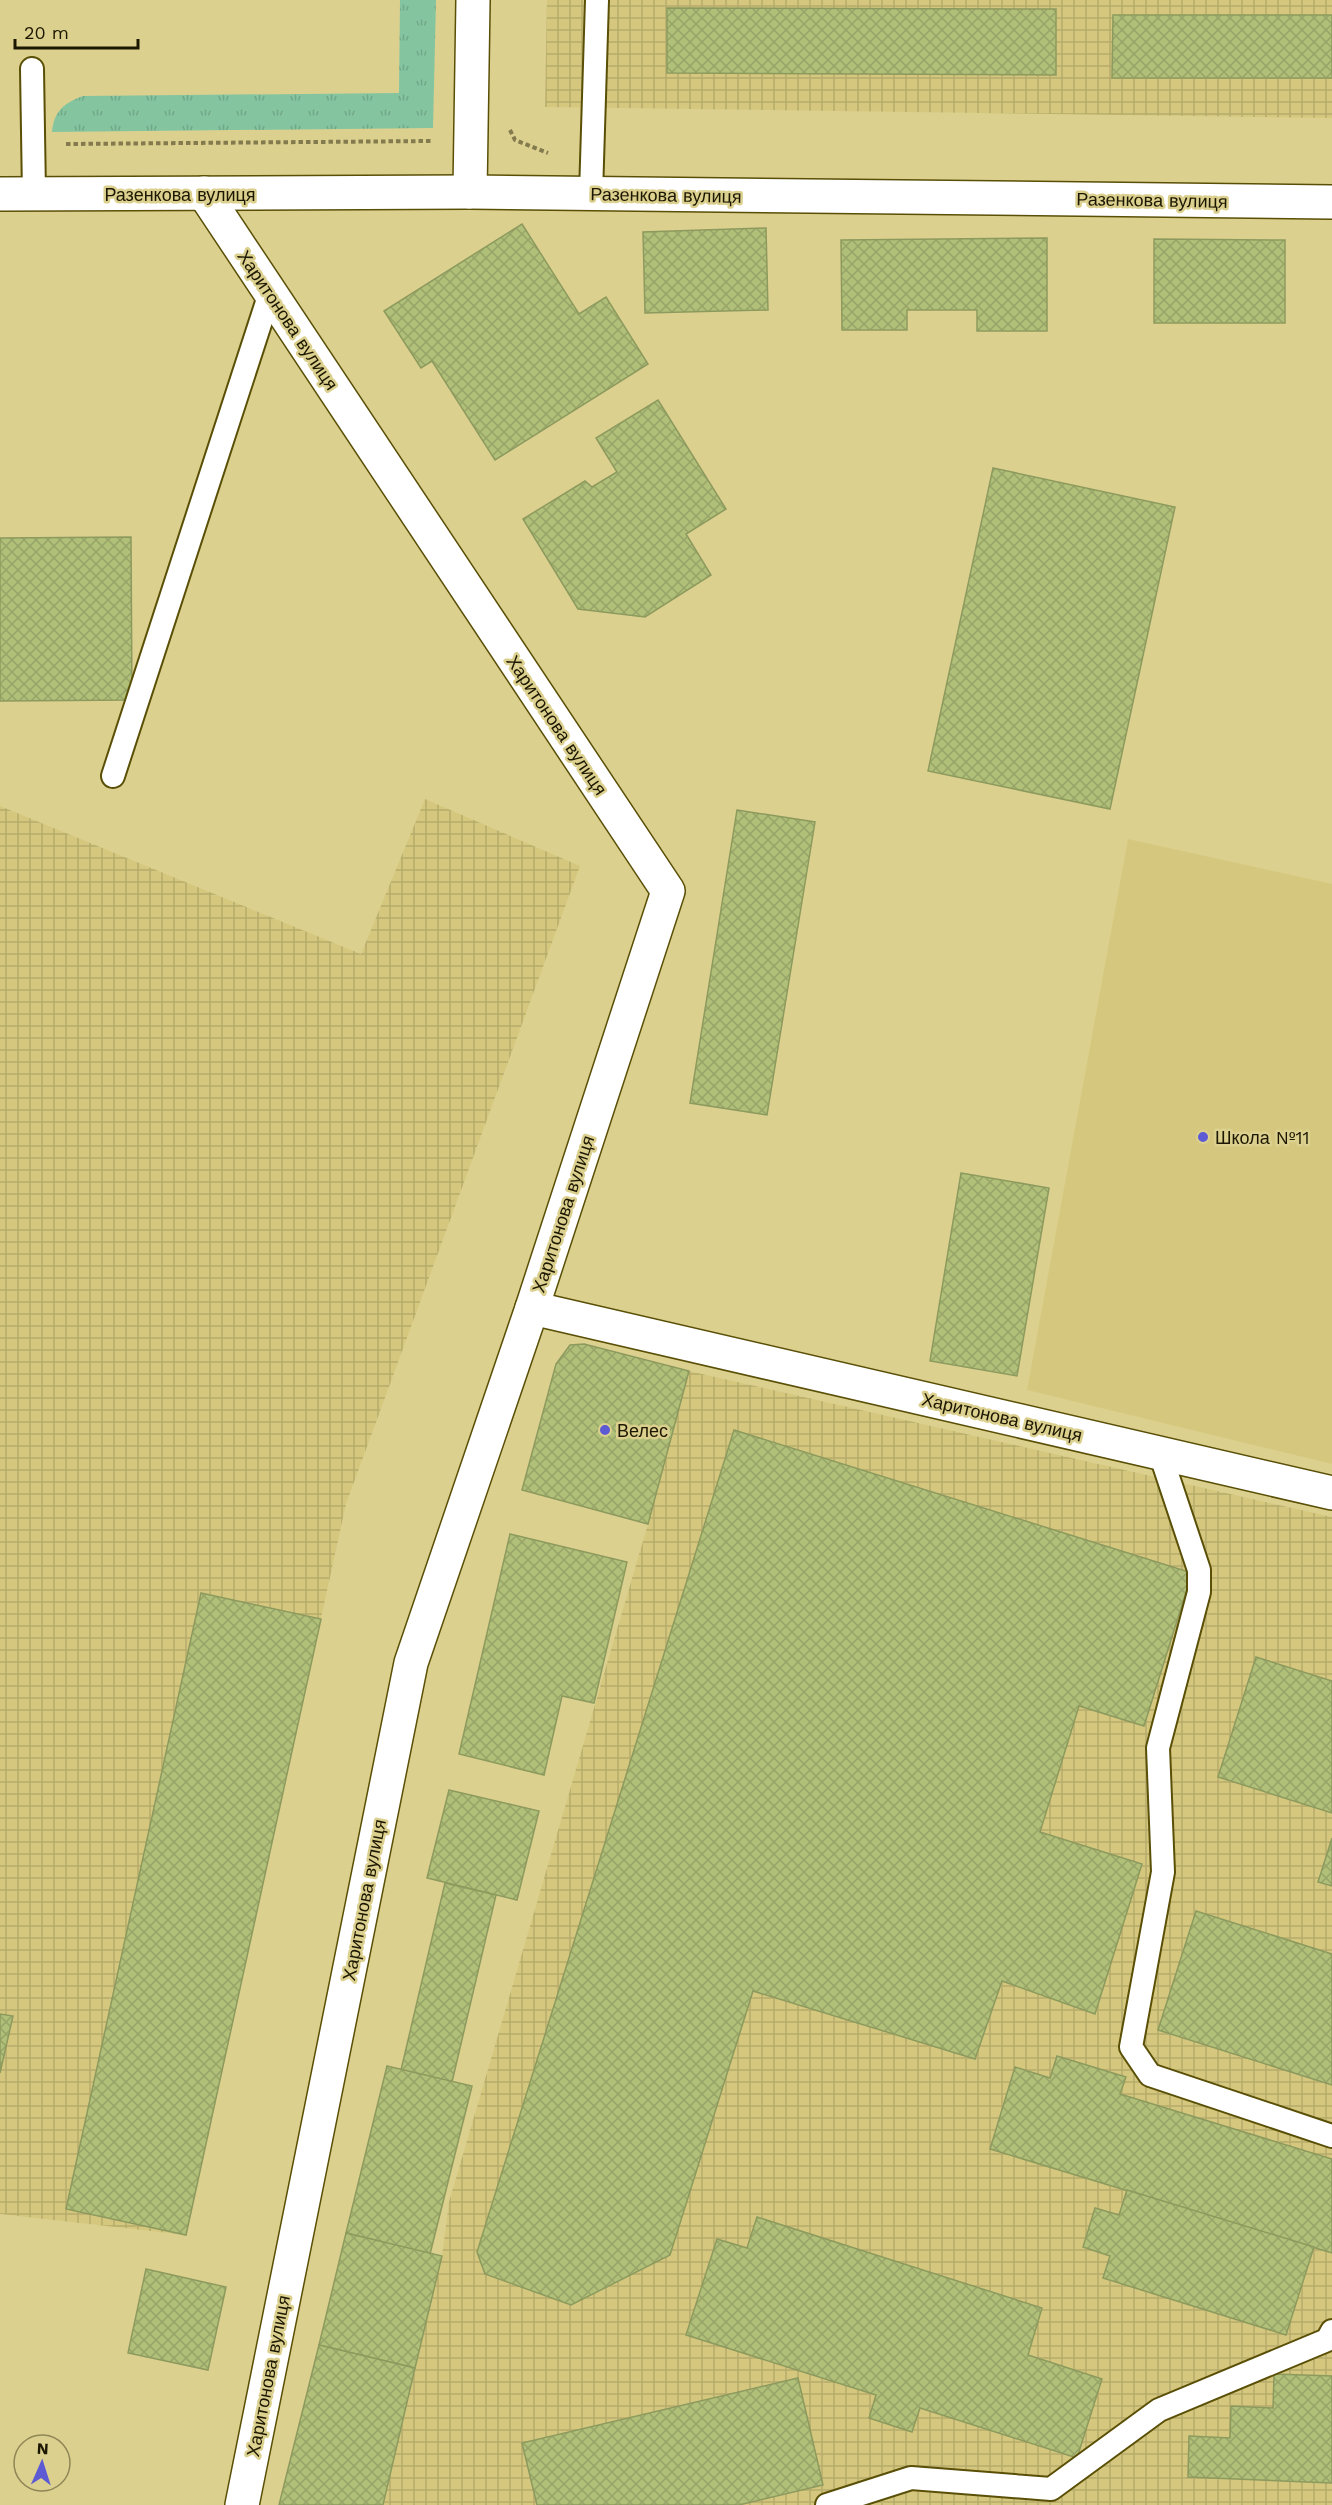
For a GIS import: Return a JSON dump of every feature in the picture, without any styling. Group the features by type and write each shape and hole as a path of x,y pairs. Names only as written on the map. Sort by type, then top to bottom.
{"street":[{"path":"470,192 473,0"},
{"name":"Разенкова вулиця","path":"0,194 470,192 1332,202"},
{"name":"Харитонова вулиця","path":"204,194 668,891 532,1308 411,1663 242,2505"},
{"name":"Харитонова вулиця","path":"532,1308 1332,1493"}],"lane":[{"path":"591,194 597,0"},
{"path":"32,69 34,194"},
{"path":"113,776 270,293"},
{"path":"1160,1453 1199,1570 1199,1592 1158,1748 1163,1872 1131,2047 1150,2075 1332,2136"},
{"path":"827,2505 911,2478 1051,2489 1159,2410 1327,2340 1332,2331"}],"path":[{"path":"505,120 515,140"},
{"path":"33,145 515,140 553,154 592,155"}],"shaded area":[{"path":"547,0 1332,0 1332,118 545,107"},
{"path":"425,799 580,866 346,1504 186,2235 0,2214 0,806 361,954"},
{"name":"Школа №11","path":"1128,839 1332,884 1332,1464 1027,1390"},
{"path":"689,1371 1332,1517 1332,2505 383,2505 442,2256 449,2202 648,1524"}],"green space":[{"path":"400,0 436,0 433,128 52,132 55,118 61,109 83,96 399,93"}],"building":[{"path":"667,8 1056,9 1056,75 667,73"},
{"path":"1113,15 1332,15 1332,78 1112,78"},
{"path":"522,224 579,314 606,297 648,364 495,460 432,361 421,368 384,311"},
{"path":"766,228 768,310 645,313 643,232"},
{"path":"1047,238 1047,331 977,331 977,310 907,310 907,330 842,330 841,240"},
{"path":"1154,239 1285,240 1285,323 1154,323"},
{"path":"658,400 726,509 686,534 711,575 645,617 578,609 523,519 585,481 592,487 617,472 596,438"},
{"path":"993,468 1175,507 1110,809 928,771"},
{"path":"131,537 132,700 0,701 0,538"},
{"path":"737,810 815,822 767,1115 690,1103"},
{"path":"961,1173 1049,1188 1017,1376 930,1361"},
{"name":"Велес","path":"584,1344 689,1371 648,1524 522,1490 556,1364 570,1345"},
{"path":"734,1430 1192,1573 1144,1726 1079,1706 1040,1832 1142,1864 1095,2014 1002,1981 975,2059 753,1991 670,2255 571,2305 485,2274 477,2252"},
{"path":"510,1534 627,1562 594,1703 562,1696 544,1775 459,1754"},
{"path":"201,1593 321,1619 186,2235 66,2209"},
{"path":"1256,1657 1332,1681 1332,1813 1218,1777"},
{"path":"449,1790 539,1811 517,1900 427,1878"},
{"path":"1332,1838 1332,1886 1318,1882"},
{"path":"445,1883 496,1895 452,2082 401,2070"},
{"path":"1196,1911 1332,1954 1332,2085 1158,2030"},
{"path":"0,2014 13,2016 0,2073"},
{"path":"1057,2056 1126,2077 1120,2094 1332,2159 1332,2253 990,2149 1015,2067 1050,2078"},
{"path":"387,2066 472,2086 430,2254 346,2233"},
{"path":"1127,2190 1314,2247 1286,2335 1103,2278 1110,2256 1083,2247 1095,2208 1119,2215"},
{"path":"757,2217 1042,2308 1028,2355 1102,2379 1077,2458 920,2408 912,2432 869,2418 876,2395 686,2335 717,2239 747,2248"},
{"path":"346,2233 442,2256 415,2368 319,2345"},
{"path":"146,2269 226,2287 208,2370 128,2353"},
{"path":"319,2345 415,2368 383,2505 279,2505"},
{"path":"1274,2374 1332,2376 1332,2483 1188,2477 1189,2436 1230,2438 1231,2406 1273,2408"},
{"path":"798,2378 823,2485 739,2505 537,2505 522,2443"}],"place":[{"name":"Школа №11","path":"1203,1137"},
{"name":"Велес","path":"605,1430"}]}
